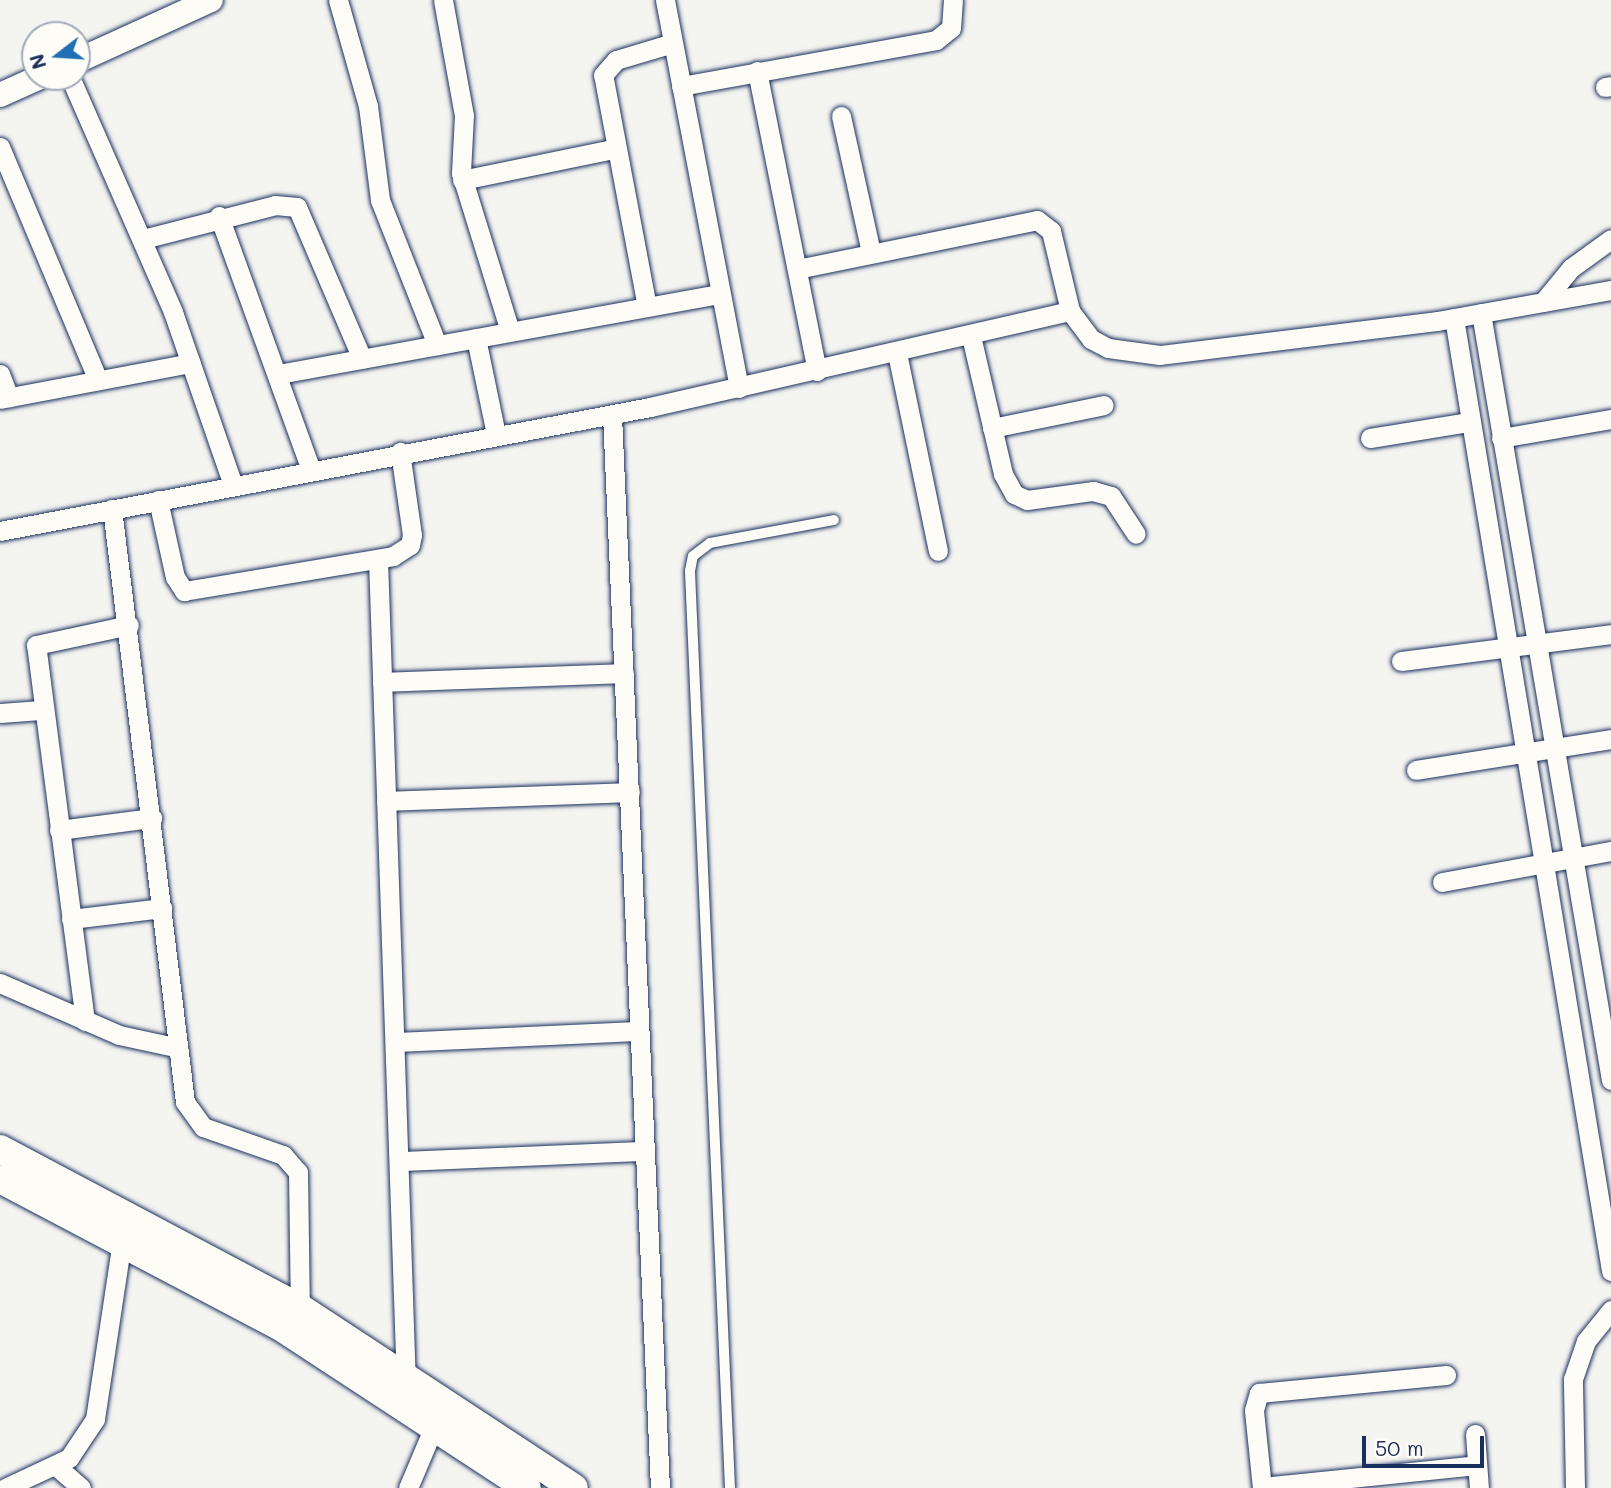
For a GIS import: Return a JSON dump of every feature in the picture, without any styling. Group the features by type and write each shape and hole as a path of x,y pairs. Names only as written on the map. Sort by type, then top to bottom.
{"main road":[{"path":"0,1149 300,1308 406,1374 574,1488"},
{"path":"0,1179 122,1241 405,1405 527,1488"}],"street":[{"path":"91,55 211,0"},
{"path":"338,0 368,106 380,200 437,345"},
{"path":"443,0 464,115 462,180 510,331"},
{"path":"665,0 739,388"},
{"path":"681,86 936,40 951,27 953,0"},
{"path":"647,307 613,149 603,87 608,67 673,43"},
{"path":"757,71 817,371"},
{"path":"0,95 21,86"},
{"path":"76,91 143,239 191,363 233,485"},
{"path":"841,116 871,253"},
{"path":"0,147 98,380"},
{"path":"462,180 613,149"},
{"path":"143,239 219,216 275,205 297,207 362,359"},
{"path":"219,216 279,374 311,470"},
{"path":"797,269 1037,220 1051,231 1070,311 1091,339 1108,348 1160,355 1454,318 1611,290"},
{"path":"1543,302 1571,268 1611,239"},
{"path":"279,374 720,294"},
{"path":"0,531 400,452 612,415 897,353 1070,311"},
{"path":"1481,313 1610,1070 1577,1071"},
{"path":"1454,318 1468,422 1522,754 1611,1271"},
{"path":"971,336 992,428 1014,494 1027,500 1093,491 1111,496 1136,534"},
{"path":"476,338 496,435"},
{"path":"897,353 938,551"},
{"path":"0,374 5,398 191,363"},
{"path":"992,428 1104,405"},
{"path":"612,415 660,1488"},
{"path":"1501,438 1611,419"},
{"path":"1370,438 1468,422"},
{"path":"158,500 175,577 184,592 378,559 410,545 400,452"},
{"path":"112,509 129,625 163,908 175,1047 195,1121 283,1155 298,1172 300,1308"},
{"path":"378,559 400,1161 405,1405"},
{"path":"85,1021 41,709 40,640 129,625"},
{"path":"1401,661 1611,634"},
{"path":"382,682 624,673"},
{"path":"0,713 41,709"},
{"path":"1416,770 1611,739"},
{"path":"386,801 630,792"},
{"path":"59,830 152,818"},
{"path":"1442,882 1611,851"},
{"path":"71,919 163,908"},
{"path":"0,982 85,1021 175,1047"},
{"path":"395,1042 638,1031"},
{"path":"400,1161 643,1151"},
{"path":"5,1488 56,1466 83,1443 95,1419 122,1241"},
{"path":"1575,1488 1570,1402 1586,1341 1604,1316"},
{"path":"1446,1375 1259,1393 1254,1410 1262,1487 1477,1465"},
{"path":"408,1488 435,1424"},
{"path":"1475,1434 1479,1488"},
{"path":"56,1466 81,1488"}],"lane":[{"path":"730,1488 690,571 693,556 710,543 834,520"}]}
